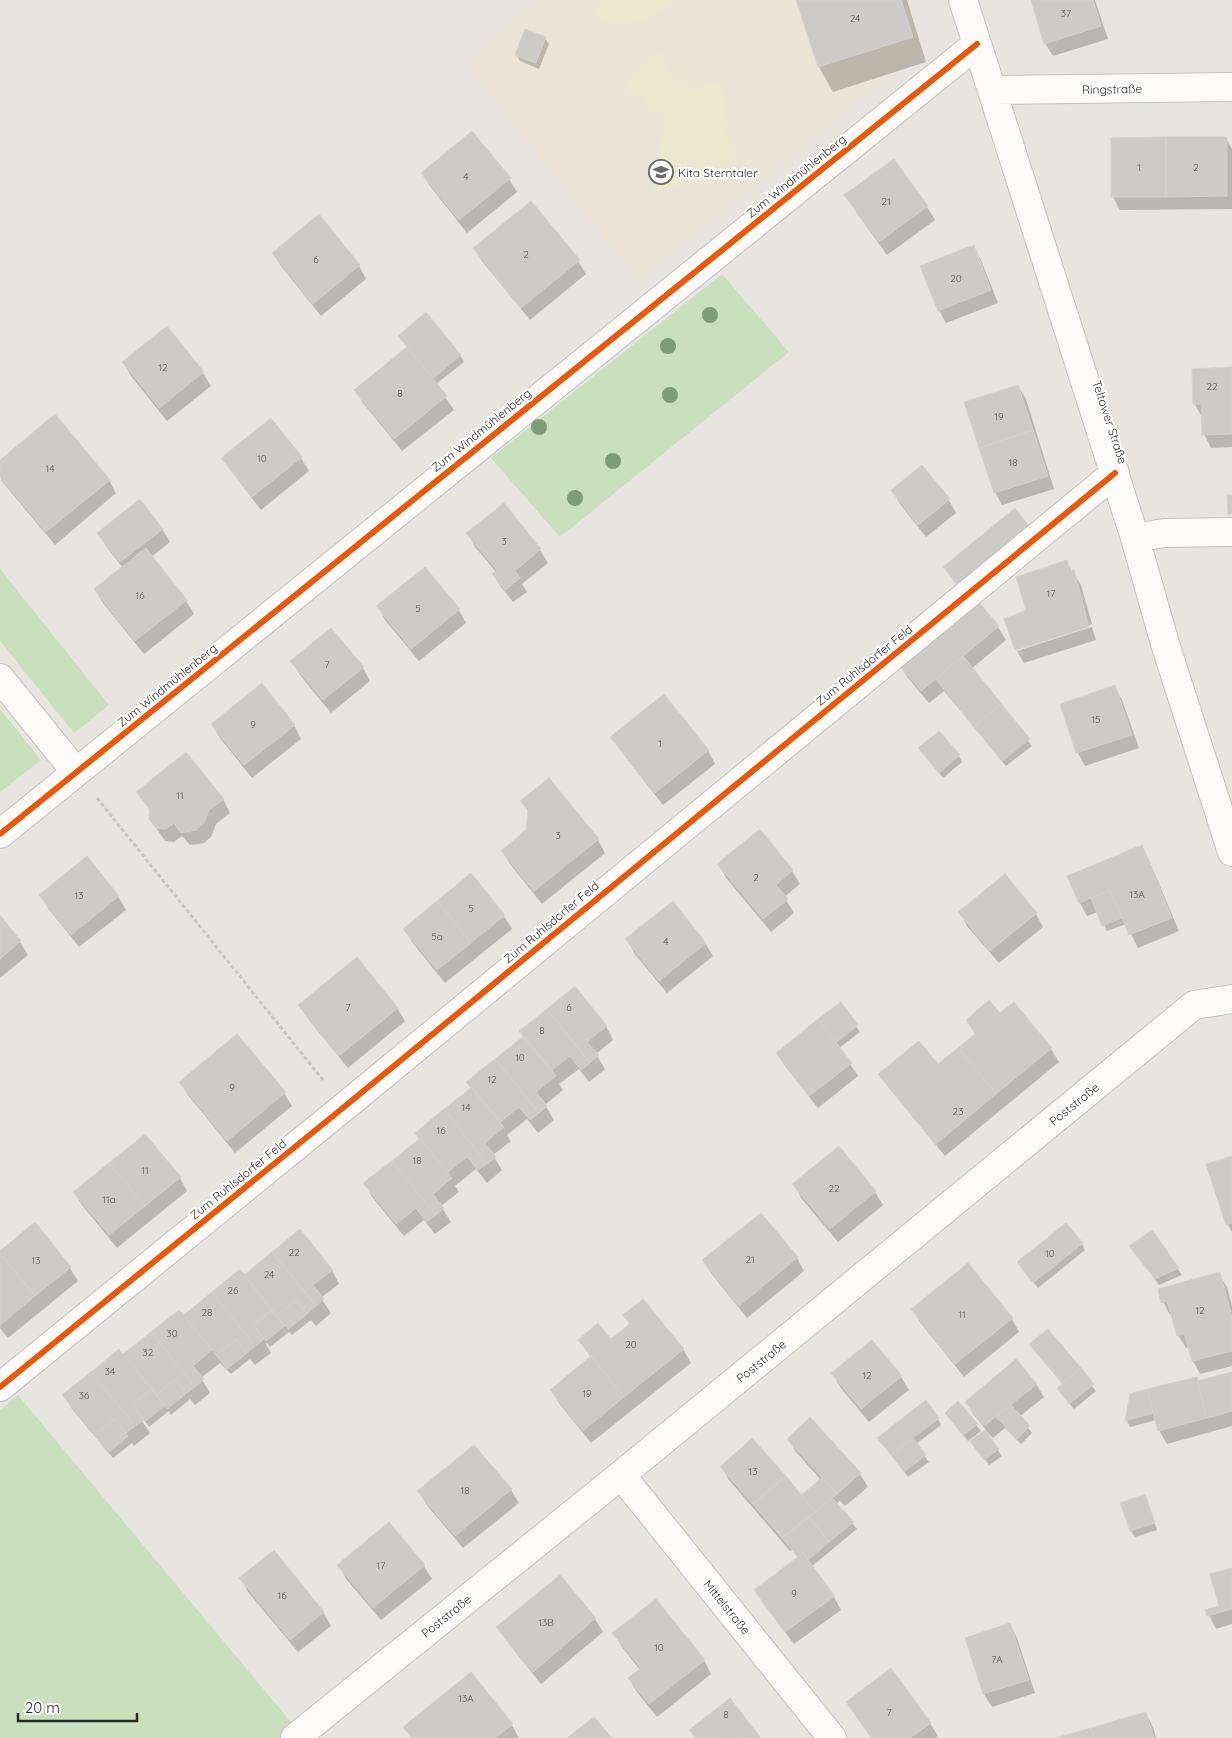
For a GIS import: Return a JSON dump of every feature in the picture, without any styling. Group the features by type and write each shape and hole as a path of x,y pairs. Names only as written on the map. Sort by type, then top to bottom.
{"street":[{"name":"Teltower Straße","path":"963,0 1115,473 1166,647 1232,852"},
{"name":"Zum Windmühlenberg","path":"0,834 977,44"},
{"name":"Ringstraße","path":"992,90 1232,87"},
{"name":"Zum Ruhlsdorfer Feld","path":"0,1387 344,1107 1115,473"},
{"path":"1135,538 1164,533 1232,532"},
{"path":"0,678 76,772"},
{"name":"Poststraße","path":"295,1738 621,1475 1194,1005 1232,999"},
{"name":"Mittelstraße","path":"621,1475 832,1738"}],"path":[{"path":"76,772 344,1107"}],"shaded area":[{"name":"Kita Sterntaler","path":"536,0 909,0 924,49 638,280 466,64"}],"green space":[{"path":"722,274 789,352 560,537 491,458"},
{"path":"0,569 109,705 74,733 0,641"},
{"path":"0,709 41,760 0,792"},
{"path":"18,1395 296,1728 280,1738 0,1738 0,1410"}],"sand":[{"path":"608,0 677,0 643,21 622,23 606,22 591,14"},
{"path":"658,51 664,54 666,67 675,81 682,74 691,91 711,82 723,85 727,122 725,134 734,143 736,155 687,184 652,193 665,112 648,109 643,96 634,93 626,96 627,79"}],"building":[{"path":"796,0 901,0 913,37 818,67"},
{"path":"1031,0 1093,0 1101,26 1044,44"},
{"path":"525,29 546,37 536,63 515,55"},
{"path":"472,131 511,178 459,220 421,173"},
{"path":"1166,137 1166,197 1111,197 1111,138"},
{"path":"1166,137 1227,137 1227,196 1166,197"},
{"path":"894,159 928,206 879,242 844,195"},
{"path":"531,201 580,260 521,308 473,248"},
{"path":"319,214 360,265 313,304 272,253"},
{"path":"974,245 991,290 938,311 920,266"},
{"path":"426,312 461,355 433,378 398,336"},
{"path":"167,326 204,372 159,408 122,362"},
{"path":"407,347 447,396 394,439 354,390"},
{"path":"1232,367 1232,434 1202,435 1201,404 1193,404 1192,369"},
{"path":"1018,385 1033,430 979,448 964,402"},
{"path":"55,414 110,480 46,532 0,477 0,460"},
{"path":"271,418 302,457 252,497 221,458"},
{"path":"1033,430 1048,476 994,493 979,448"},
{"path":"922,465 950,499 918,525 891,490"},
{"path":"1227,495 1232,495 1232,514 1228,514"},
{"path":"140,499 163,529 120,562 97,533"},
{"path":"504,503 541,549 515,571 520,578 505,590 492,574 497,570 466,533"},
{"path":"1015,508 1029,526 957,584 943,567"},
{"path":"146,548 187,600 135,641 94,589"},
{"path":"1067,560 1070,571 1074,570 1089,627 1015,650 1004,619 1026,610 1016,577"},
{"path":"425,567 460,609 411,649 376,606"},
{"path":"977,600 999,626 921,691 899,665"},
{"path":"331,628 364,667 323,700 290,661"},
{"path":"963,656 1001,703 974,727 936,679"},
{"path":"262,683 295,725 244,765 211,724"},
{"path":"1115,685 1132,735 1076,753 1060,704"},
{"path":"664,694 709,750 655,793 610,737"},
{"path":"1001,703 1030,739 1002,761 974,727"},
{"path":"939,731 960,755 939,773 918,748"},
{"path":"186,752 224,799 209,810 204,823 196,830 181,833 174,823 166,829 156,828 149,819 150,809 136,792"},
{"path":"549,778 599,839 534,891 501,851 526,830 528,810 520,801"},
{"path":"760,829 793,870 776,885 788,899 763,919 717,864"},
{"path":"1142,845 1172,918 1129,935 1110,890 1079,903 1067,876"},
{"path":"87,856 119,896 71,935 39,895"},
{"path":"471,873 505,915 471,943 437,901"},
{"path":"1005,874 1037,913 990,951 958,912"},
{"path":"1110,890 1122,918 1102,926 1091,898"},
{"path":"437,901 471,943 437,970 403,929"},
{"path":"673,901 706,943 659,981 625,939"},
{"path":"0,915 21,941 0,959"},
{"path":"357,957 398,1008 339,1056 298,1005"},
{"path":"575,986 607,1026 587,1042 599,1055 590,1063 547,1009"},
{"path":"989,1000 1000,1013 1014,1002 1052,1048 996,1094 958,1048 976,1033 966,1020"},
{"path":"841,1002 858,1025 836,1042 818,1019"},
{"path":"547,1009 590,1063 581,1070 570,1056 551,1071 519,1031"},
{"path":"818,1019 852,1063 809,1096 776,1053"},
{"path":"237,1034 286,1092 227,1141 179,1082"},
{"path":"524,1036 556,1076 536,1092 547,1106 539,1113 495,1059"},
{"path":"919,1041 938,1064 958,1048 996,1094 936,1144 878,1074"},
{"path":"495,1059 539,1113 530,1120 519,1107 500,1122 466,1082"},
{"path":"472,1087 504,1127 485,1143 496,1157 487,1164 444,1109"},
{"path":"444,1109 487,1164 478,1170 467,1157 448,1172 415,1133"},
{"path":"145,1134 181,1177 145,1206 109,1163"},
{"path":"420,1138 452,1178 433,1194 444,1208 436,1215 392,1161"},
{"path":"839,1146 876,1191 830,1229 792,1184"},
{"path":"1232,1156 1232,1223 1226,1225 1206,1164"},
{"path":"392,1161 436,1215 426,1222 416,1208 396,1224 363,1183"},
{"path":"109,1163 145,1206 109,1235 73,1192"},
{"path":"761,1213 798,1257 739,1306 702,1260"},
{"path":"35,1222 71,1267 35,1296 0,1251"},
{"path":"1066,1223 1083,1243 1033,1283 1017,1262"},
{"path":"300,1229 333,1270 313,1285 324,1299 316,1306 272,1252"},
{"path":"1152,1230 1179,1268 1155,1279 1129,1246"},
{"path":"272,1252 316,1306 307,1314 296,1300 276,1316 244,1275"},
{"path":"0,1253 35,1296 0,1325"},
{"path":"968,1263 1013,1318 955,1364 911,1309"},
{"path":"240,1269 272,1310 253,1325 264,1339 255,1346 212,1292"},
{"path":"1220,1272 1232,1317 1232,1351 1192,1361 1184,1333 1177,1336 1167,1301 1161,1303 1158,1289"},
{"path":"212,1292 255,1346 247,1353 236,1339 216,1355 184,1315"},
{"path":"643,1299 684,1349 624,1397 578,1340 598,1323 611,1339 630,1324 623,1315"},
{"path":"296,1300 307,1314 288,1329 276,1316"},
{"path":"179,1310 212,1350 193,1366 204,1379 195,1387 151,1332"},
{"path":"272,1310 285,1326 266,1341 253,1325"},
{"path":"1048,1329 1081,1368 1062,1383 1029,1344"},
{"path":"151,1332 195,1387 187,1393 175,1380 156,1395 123,1354"},
{"path":"236,1339 247,1353 227,1369 216,1355"},
{"path":"872,1340 902,1376 861,1409 831,1373"},
{"path":"119,1349 152,1389 132,1405 143,1420 135,1426 91,1372"},
{"path":"591,1356 624,1397 583,1431 550,1390"},
{"path":"1016,1359 1037,1384 984,1426 965,1402"},
{"path":"1081,1368 1094,1384 1069,1404 1057,1388"},
{"path":"91,1372 135,1426 126,1433 115,1419 95,1435 62,1395"},
{"path":"1232,1372 1232,1411 1207,1418 1197,1381"},
{"path":"1197,1377 1207,1418 1158,1431 1147,1389"},
{"path":"175,1380 187,1393 167,1409 156,1395"},
{"path":"152,1389 165,1406 145,1421 132,1405"},
{"path":"1147,1389 1153,1413 1125,1421 1130,1394"},
{"path":"926,1400 939,1418 891,1455 877,1438"},
{"path":"958,1401 978,1424 963,1435 945,1413"},
{"path":"1011,1405 1030,1426 1017,1439 996,1417"},
{"path":"810,1417 861,1473 837,1494 787,1439"},
{"path":"115,1419 128,1436 108,1453 95,1435"},
{"path":"985,1430 999,1449 984,1460 970,1441"},
{"path":"752,1438 786,1476 753,1504 720,1467"},
{"path":"913,1438 926,1455 904,1472 891,1455"},
{"path":"474,1445 512,1489 455,1536 417,1491"},
{"path":"786,1476 815,1512 782,1538 753,1504"},
{"path":"822,1478 837,1494 815,1512 801,1495"},
{"path":"1145,1494 1155,1523 1130,1531 1120,1503"},
{"path":"832,1498 854,1522 829,1542 809,1517"},
{"path":"809,1517 829,1542 808,1560 803,1553 798,1557 782,1538"},
{"path":"389,1522 425,1565 373,1608 337,1565"},
{"path":"274,1550 324,1612 290,1640 239,1578"},
{"path":"803,1553 835,1596 785,1632 754,1590"},
{"path":"1232,1568 1232,1609 1207,1616 1205,1610 1219,1606 1210,1574"},
{"path":"560,1575 596,1618 533,1672 496,1627"},
{"path":"656,1599 705,1660 649,1704 628,1678 641,1668 612,1633"},
{"path":"1010,1623 1029,1680 983,1694 965,1638"},
{"path":"891,1668 931,1723 910,1738 872,1738 846,1702"},
{"path":"471,1672 513,1724 495,1738 412,1738 403,1727"},
{"path":"730,1698 760,1737 696,1738 689,1730"},
{"path":"1146,1712 1154,1738 1094,1738 1091,1728"},
{"path":"594,1717 612,1738 567,1738"},
{"path":"1091,1728 1094,1738 1056,1738"}],"cycle path":[{"path":"0,834 977,44"},
{"path":"0,1387 344,1107 1115,473"}],"place":[{"name":"Kita Sterntaler","path":"661,172"}]}
